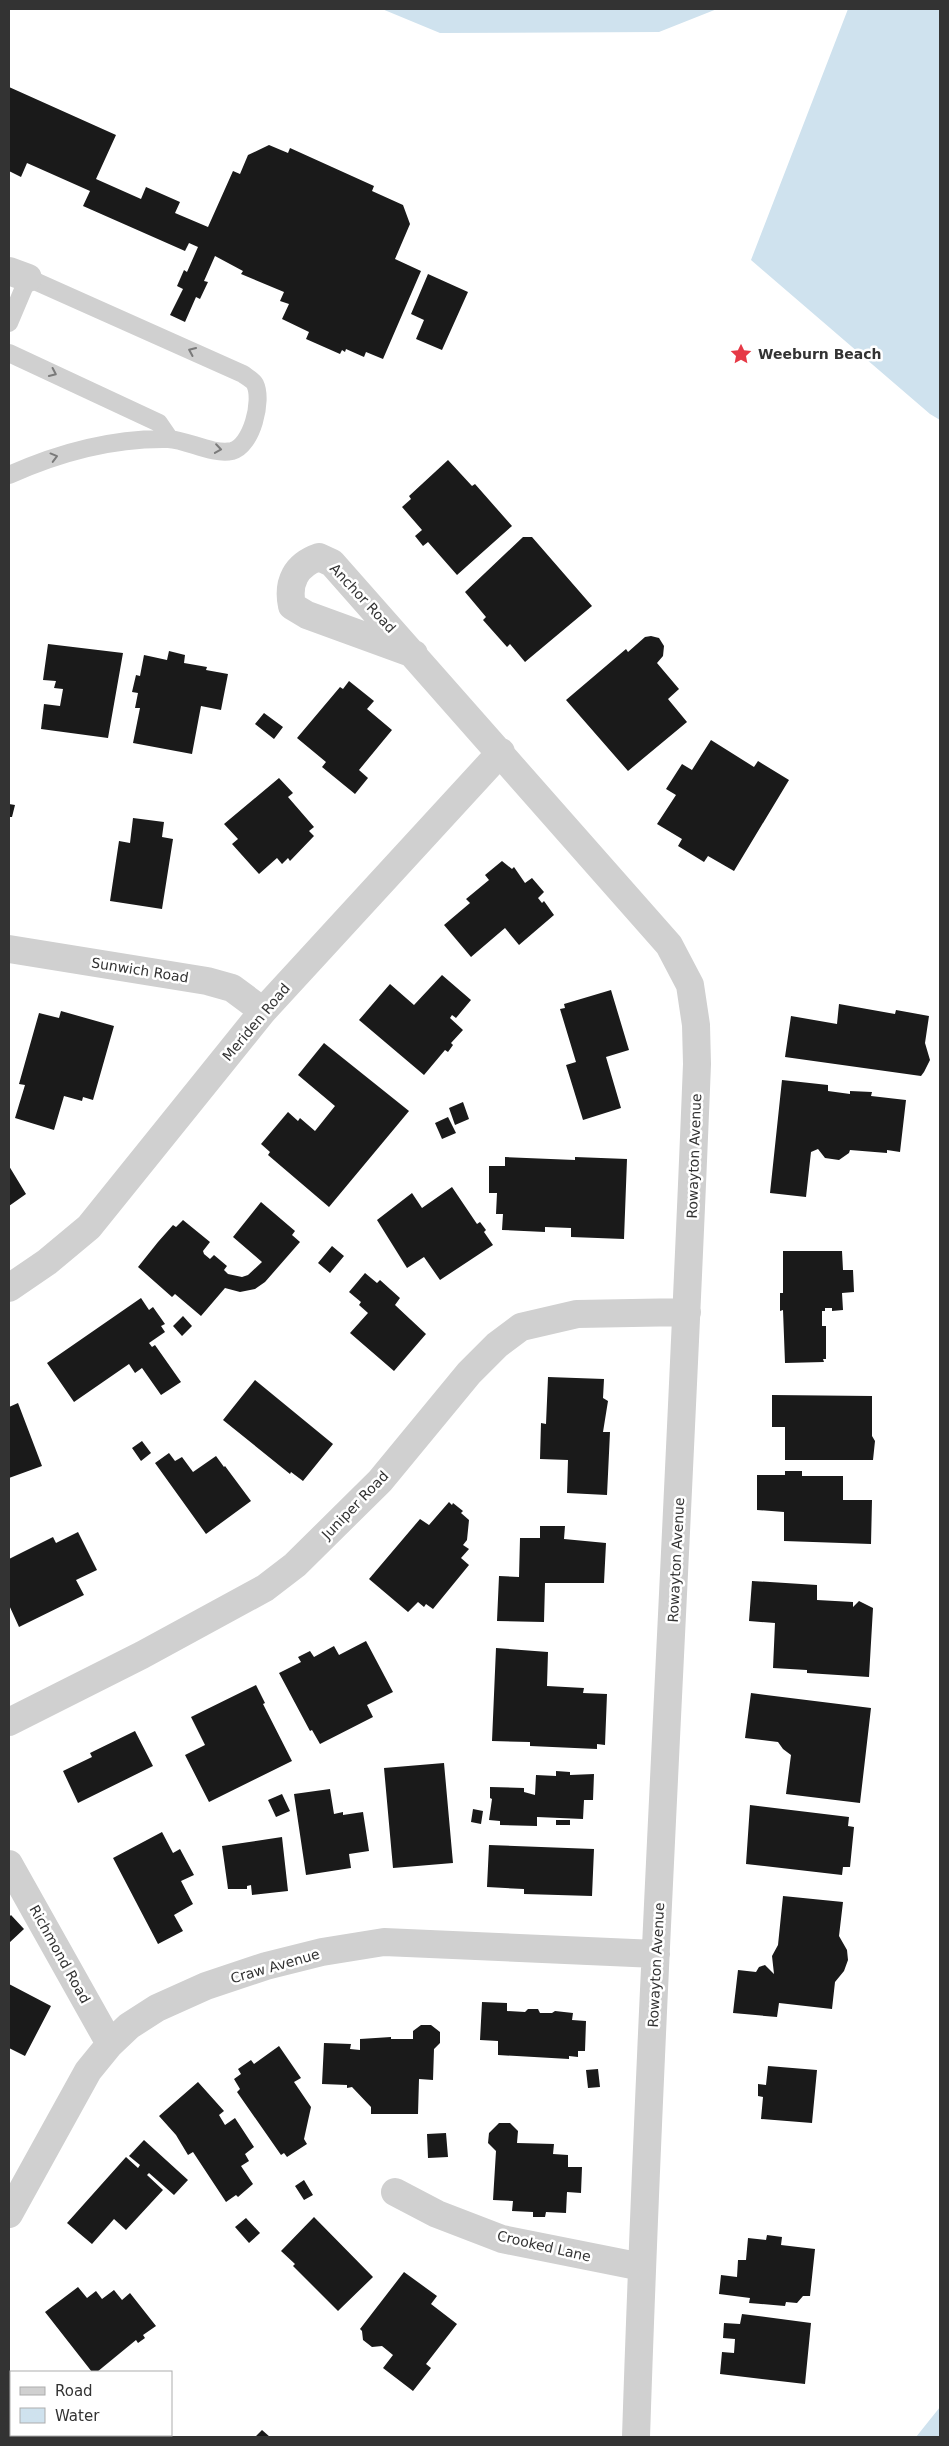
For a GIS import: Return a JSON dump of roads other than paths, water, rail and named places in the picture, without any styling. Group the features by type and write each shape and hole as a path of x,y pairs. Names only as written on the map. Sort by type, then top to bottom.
{"street":[{"path":"414,654 501,752"},
{"name":"Meriden Road","path":"9,1288 48,1262 88,1227 263,1011 501,752"},
{"name":"Rowayton Avenue","path":"501,752 670,945 684,968 690,985 696,1025 697,1064 687,1312 656,1954 636,2437"},
{"name":"Sunwich Road","path":"9,949 207,981 232,988 263,1011"},
{"name":"Juniper Road","path":"9,1722 142,1655 265,1588 295,1565 380,1481 469,1373 497,1345 521,1327 577,1314 687,1312"},
{"name":"Richmond Road","path":"9,1864 110,2044"},
{"name":"Craw Avenue","path":"9,2214 88,2070 110,2044 130,2026 157,2008 198,1990 266,1966 322,1952 384,1942 656,1954"},
{"name":"Crooked Lane","path":"395,2192 437,2214 502,2239 642,2267"}],"lane":[{"path":"9,323 19,275 243,374 255,383 258,400 255,418 242,446 232,451 215,450 170,439 134,440 85,449 40,461 9,475"},
{"path":"9,353 159,423 170,439"}],"water":[{"path":"382,9 717,9 659,32 440,33"},
{"path":"848,9 940,9 940,420 930,414 751,260"},
{"path":"940,2407 940,2437 916,2437"}],"place":[{"name":"Weeburn Beach","path":"741,354"}]}
